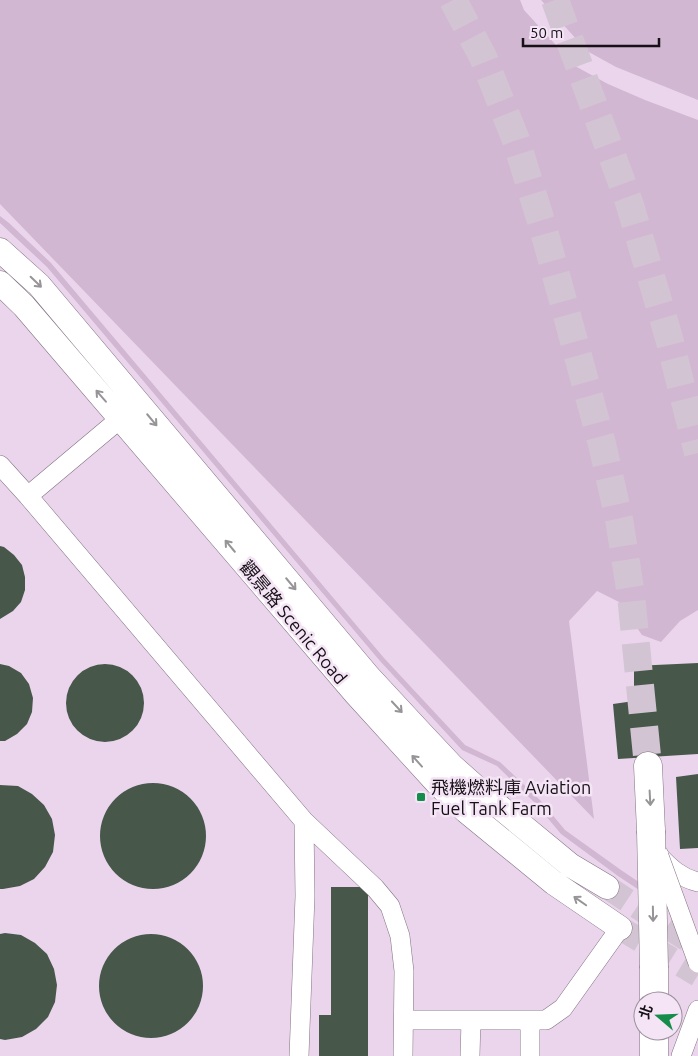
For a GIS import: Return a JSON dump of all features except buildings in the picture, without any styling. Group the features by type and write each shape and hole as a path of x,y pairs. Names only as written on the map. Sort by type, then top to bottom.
{"highway":[{"path":"648,766 655,843 654,991"},
{"path":"654,1041 654,1056"}],"main road":[{"name":"觀景路 Scenic Road","path":"0,250 40,285 363,670 446,759 479,790 540,841 570,864 607,887"},
{"name":"觀景路 Scenic Road","path":"0,283 24,306 356,694 437,783 466,811 554,883 620,928"}],"lane":[{"path":"28,496 120,418"},
{"path":"0,465 304,821 375,888 390,906 400,936 404,971 403,1056"},
{"path":"299,1056 305,896 304,821"},
{"path":"655,843 672,870 698,882"},
{"path":"655,843 697,949"},
{"path":"404,1020 546,1020 563,1008 620,928"},
{"path":"681,1056 698,1010"},
{"path":"470,1056 471,1020"},
{"path":"530,1020 530,1056"}],"shaded area":[{"path":"0,0 698,0 698,1056 0,1056"},
{"path":"0,0 520,0 524,10 575,66 608,84 698,120 698,610 680,621 661,642 642,635 619,602 597,591 569,621 594,819 0,204"},
{"path":"541,0 698,0 698,100 616,67 587,51"},
{"path":"0,216 51,263 384,658 465,745 500,762 540,800 565,830 689,916 686,921 618,876 561,834 535,803 497,766 462,750 380,661 47,267 0,223"}],"tunnel":[{"path":"453,0 483,57 516,140 544,231 602,444 619,519 631,595 648,766"},
{"path":"555,0 629,202 669,338 698,453"},
{"path":"607,887 698,947"},
{"path":"620,928 698,975"}],"place":[{"name":"飛機燃料庫 Aviation Fuel Tank Farm","path":"421,797"}]}
